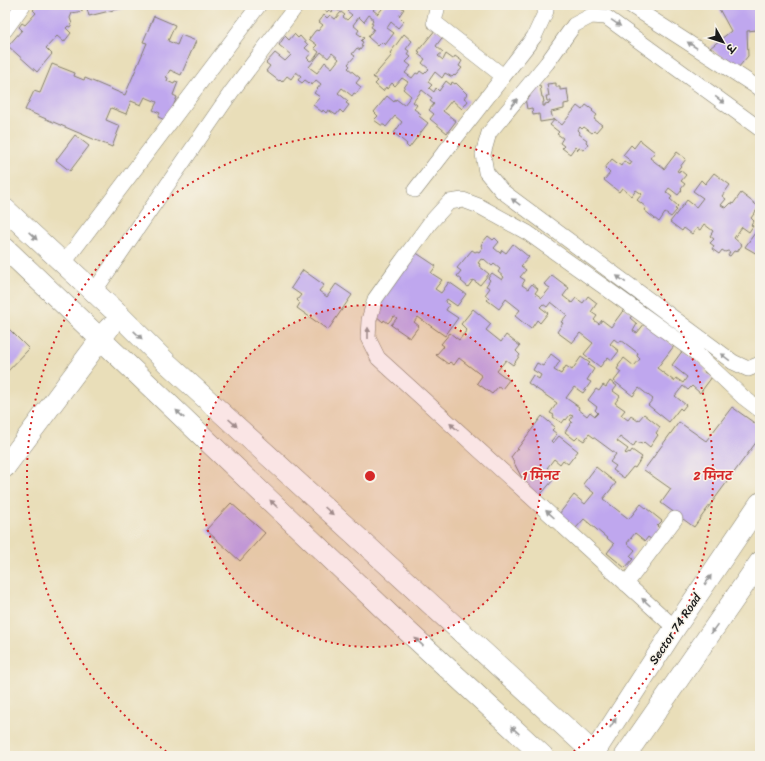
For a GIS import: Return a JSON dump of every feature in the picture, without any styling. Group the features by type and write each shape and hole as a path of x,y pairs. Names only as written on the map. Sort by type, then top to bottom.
{"street":[{"path":"5,30 23,5"},
{"path":"63,264 259,5"},
{"path":"94,293 232,91 297,5"},
{"path":"438,5 434,22 503,76"},
{"path":"415,190 534,37 546,11 546,5"},
{"path":"630,5 760,88"},
{"path":"760,129 606,17 591,16 574,25 547,63 489,133 483,154 486,172 502,191 733,362 748,369 760,364"},
{"path":"675,628 378,358 368,338 368,320 375,299 430,223 449,202 463,200 479,206 528,233 696,353 743,397 760,410"},
{"path":"5,209 119,315 167,363 594,755"},
{"path":"5,248 392,616 544,756"},
{"path":"5,467 119,315"},
{"name":"Sector 74 Road","path":"594,755 675,628 760,503"},
{"path":"626,584 676,519"},
{"path":"625,756 760,562"}],"building":[{"path":"5,5 15,5 5,18"},
{"path":"38,5 81,5 79,7 83,11 72,13 70,18 72,24 70,27 68,26 66,28 71,33 64,42 57,36 46,48 52,54 37,72 8,46 22,30 19,27 22,23 25,25 36,13 33,10"},
{"path":"86,5 130,5 130,6 89,16"},
{"path":"323,5 344,5 339,11 335,8 332,12 329,10 327,12 321,8"},
{"path":"346,5 377,5 373,10 378,14 385,5 398,5 404,9 399,16 404,21 398,28 391,22 387,28 394,33 385,45 382,42 378,46 368,37 374,29 371,27 373,24 371,23 373,20 372,17 369,15 364,22 359,17 353,25 359,30 357,33 364,38 361,41 363,42 361,45 363,46 360,50 357,48 352,54 355,56 348,64 350,66 348,68 360,78 356,83 361,87 356,94 354,93 352,96 342,88 338,93 348,101 346,103 349,105 343,113 340,110 336,115 328,110 326,113 323,110 322,112 313,105 320,97 314,93 321,84 316,80 312,85 305,80 302,83 298,80 301,76 296,72 291,79 287,76 282,82 280,80 279,81 266,71 270,66 266,63 275,53 285,61 291,55 279,45 285,36 289,40 294,34 298,38 300,36 308,45 305,48 311,53 307,58 310,61 314,59 319,52 314,48 317,45 309,39 315,31 318,31 323,25 319,22 324,15 327,18 330,15 335,19 341,12 345,15 343,17 347,20 352,15 347,11 350,8","holes":["321,52 328,58 332,53 339,59 332,68 325,62 317,73 309,67"]},
{"path":"717,5 760,5 760,46 757,46 757,30 747,31 748,56 738,68 710,48 731,31"},
{"path":"154,16 175,25 168,41 177,45 181,35 196,41 181,75 170,70 166,77 168,78 167,81 174,84 175,81 178,82 173,95 177,97 167,121 158,117 160,113 153,110 157,102 145,97 141,105 131,101 126,114 111,108 106,120 120,126 112,147 25,110 34,91 40,93 52,64 75,73 74,76 84,80 85,78 125,95 147,43 143,42"},
{"path":"436,29 444,35 436,46 443,52 438,56 443,60 446,54 453,59 455,56 462,61 459,66 462,68 455,76 454,75 452,77 445,73 442,78 435,72 428,82 432,85 429,88 434,92 436,88 439,91 446,81 451,85 452,82 455,84 456,83 467,94 464,98 468,101 462,109 452,100 443,111 456,121 447,133 430,119 434,114 429,110 434,104 430,101 432,98 422,90 413,102 417,105 414,109 421,114 419,116 428,123 409,148 406,145 407,144 394,133 402,122 395,116 386,127 374,120 378,116 374,112 387,96 394,102 396,99 404,105 411,96 403,89 408,82 402,78 395,86 392,83 383,91 375,84 378,81 373,77 392,55 390,53 404,34 412,41 406,49 409,51 407,54 411,57 406,62 411,66 405,73 412,78 420,71 424,74 429,69 422,63 425,59 418,54 420,52 418,51"},
{"path":"556,83 556,87 560,87 560,90 567,89 569,103 564,104 564,109 551,112 553,120 540,122 539,114 533,115 532,108 527,109 525,98 530,97 528,91 532,87 540,86 544,102 543,106 545,106 545,104 550,103 550,101 547,101 546,96 549,96 547,84"},
{"path":"586,105 597,115 594,119 602,125 596,132 594,131 592,133 584,127 582,129 580,127 578,130 580,132 579,134 587,140 586,142 588,144 583,150 579,148 578,150 575,147 570,154 562,148 564,146 560,143 563,138 557,134 559,132 550,125 555,119 562,125 577,106 582,110"},
{"path":"75,135 89,146 70,171 56,160"},
{"path":"640,140 655,152 650,158 664,169 677,152 686,159 677,171 679,172 680,170 686,175 681,181 685,184 681,189 682,190 678,195 669,188 666,192 672,197 670,199 678,206 675,209 677,210 671,217 665,213 659,222 644,210 646,207 637,200 642,194 636,190 632,196 622,188 619,192 604,180 610,173 605,168 612,159 621,166 624,161 630,165 632,162 623,155 631,145 634,148"},
{"path":"714,173 730,185 722,196 726,199 721,205 726,208 731,203 733,204 741,193 759,207 751,218 754,221 749,232 742,227 734,238 742,245 737,252 734,251 730,256 728,255 730,252 728,251 725,252 722,250 719,254 712,249 714,246 710,243 714,239 710,236 713,231 704,224 700,230 697,228 692,234 684,228 682,231 670,222 687,200 696,207 703,198 693,191 701,180 705,184"},
{"path":"757,230 760,232 760,263 757,261 759,255 745,247"},
{"path":"488,236 493,240 495,238 499,242 494,248 500,253 502,250 506,253 513,244 529,257 521,266 526,270 520,277 525,280 522,285 528,289 532,284 538,289 535,293 542,298 550,288 544,284 552,275 569,288 563,296 572,303 576,298 583,303 588,296 597,303 591,312 597,316 594,320 599,324 602,320 611,327 625,308 633,314 630,318 637,324 633,331 637,333 645,323 674,346 657,368 674,381 676,378 683,383 687,377 672,365 683,350 706,369 704,372 712,377 700,393 692,386 688,390 683,386 675,396 686,405 682,410 680,408 669,422 648,405 653,399 639,388 633,396 614,381 621,372 617,369 624,358 634,366 640,359 637,356 638,353 621,340 619,343 614,339 610,344 619,351 612,360 608,357 600,367 584,354 593,343 580,333 572,343 557,332 563,323 561,322 567,315 551,302 547,307 543,304 540,307 548,313 540,323 537,320 531,329 515,316 520,310 506,299 499,309 487,300 489,298 485,295 490,288 486,286 490,280 488,278 492,273 502,280 504,277 498,272 500,269 494,264 492,266 484,259 481,259 478,263 480,264 479,266 489,274 480,285 473,280 468,287 461,281 462,280 457,276 461,271 457,268 472,250 479,252 483,247 481,246 482,243"},
{"path":"415,252 436,266 431,273 442,280 435,289 441,293 449,282 466,294 457,306 447,299 445,302 449,305 446,310 458,318 445,336 418,317 414,322 419,326 410,338 391,325 397,318 394,316 388,323 384,320 383,322 375,315 401,267"},
{"path":"303,270 324,285 319,291 327,297 336,284 352,295 328,330 297,308 300,303 297,300 301,295 291,288"},
{"path":"473,309 491,324 486,330 501,342 506,335 520,346 516,351 520,355 513,365 506,360 497,371 509,380 502,389 498,387 492,394 477,383 482,376 459,358 454,365 450,362 448,364 436,355 444,346 441,344 450,333 459,340 467,330 461,324"},
{"path":"5,325 29,349 5,374"},
{"path":"551,354 560,361 554,370 561,374 566,366 572,370 581,357 590,363 588,365 594,369 587,380 591,382 583,393 574,387 566,398 579,407 578,409 587,416 590,412 595,416 598,413 595,410 597,407 588,400 596,389 599,391 603,385 606,387 610,381 617,386 613,391 620,396 615,403 625,410 621,415 628,420 631,416 638,421 644,414 660,427 656,433 658,435 650,447 644,442 642,444 636,442 633,447 620,437 617,441 628,449 625,453 626,454 629,452 630,453 632,450 642,457 635,468 633,467 624,478 613,470 616,466 610,462 616,454 589,434 584,441 578,437 575,440 565,432 572,422 570,420 573,416 570,415 562,423 553,417 554,415 550,413 557,403 528,383 533,375 539,379 541,375 533,370 537,363 543,366"},
{"path":"732,407 760,427 760,437 694,527 661,503 671,489 644,470 679,422 706,441"},
{"path":"542,416 555,427 552,430 557,434 551,441 553,443 559,436 578,451 568,464 563,460 560,464 554,459 547,468 550,470 548,473 551,475 549,477 553,480 537,499 524,482 511,457"},
{"path":"596,467 616,483 603,499 629,519 641,504 662,521 657,526 661,529 652,540 648,537 645,541 635,533 627,543 635,550 630,556 633,559 625,568 607,553 614,544 584,519 576,528 559,514 574,495 585,504 594,493 583,484"},
{"path":"231,503 265,533 240,561 206,530"}]}
